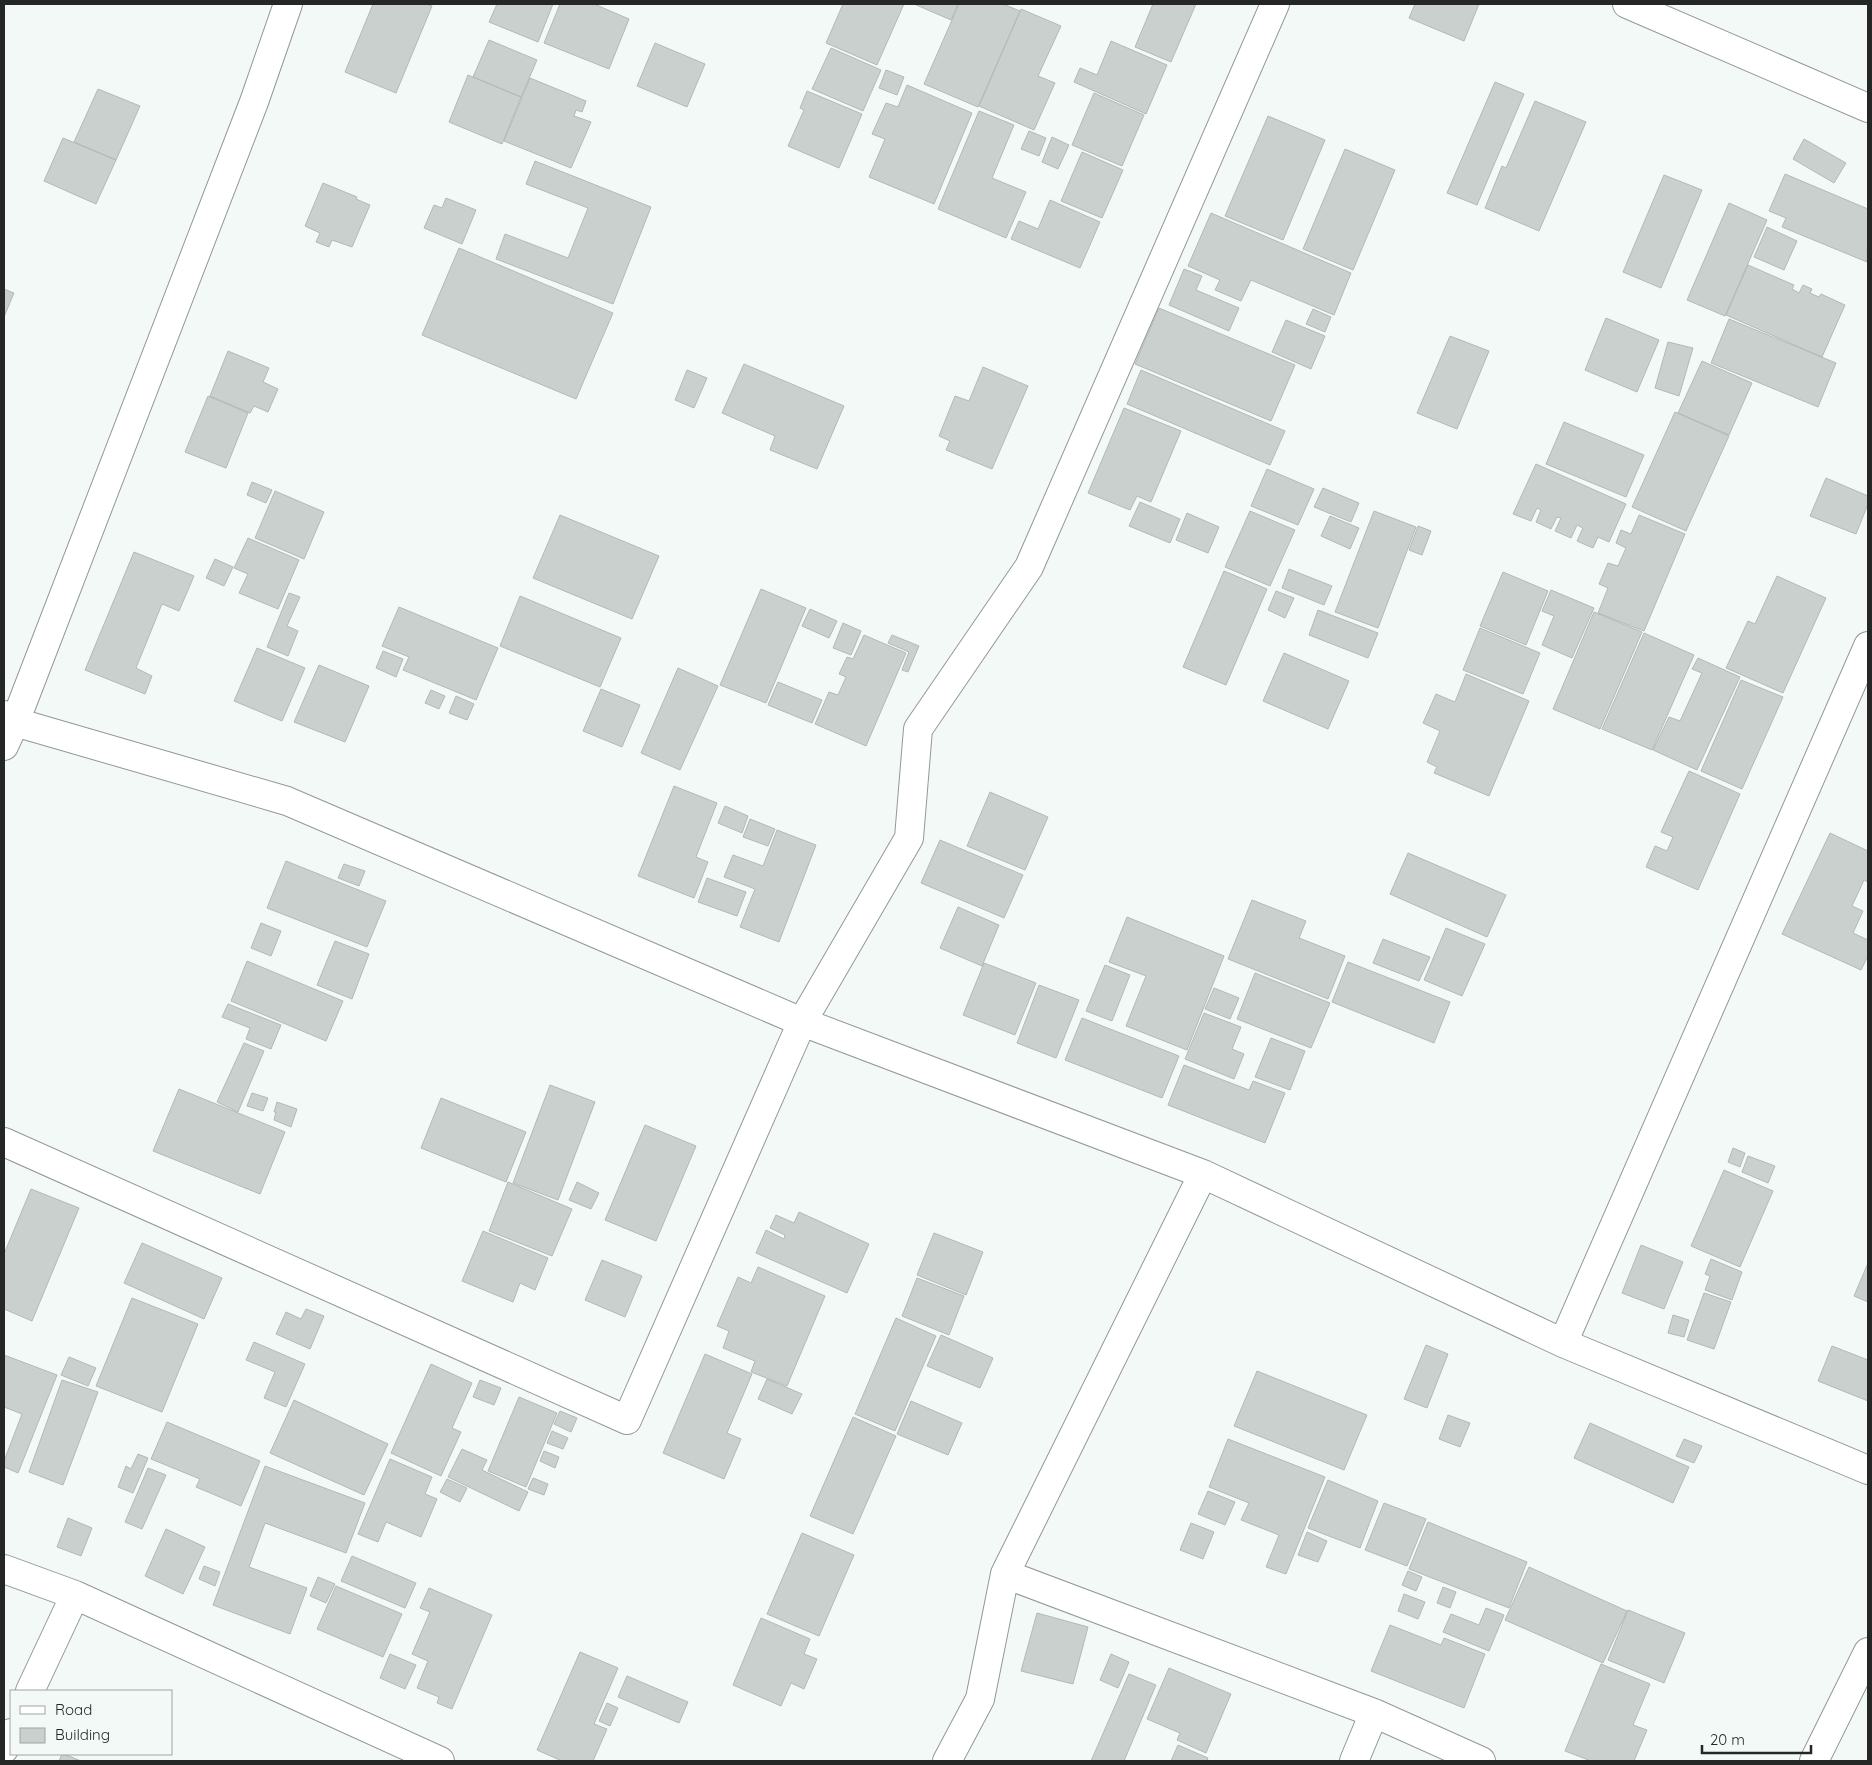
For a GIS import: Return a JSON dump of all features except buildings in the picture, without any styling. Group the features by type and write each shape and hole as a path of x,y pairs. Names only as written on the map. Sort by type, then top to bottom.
{"street":[{"path":"288,4 250,112 7,728 287,801 802,1022 1203,1174 1563,1342 1868,1470"},
{"path":"4,1142 627,1420 802,1022 909,838 918,729 1029,567 1276,4"},
{"path":"1627,4 1868,108"},
{"path":"1563,1342 1868,646"},
{"path":"947,1761 980,1699 1005,1574 1203,1174"},
{"path":"4,1569 75,1595 440,1761"},
{"path":"1005,1574 1374,1713 1481,1761"},
{"path":"30,1690 75,1595"},
{"path":"1814,1761 1868,1652"},
{"path":"1354,1761 1374,1713"},
{"path":"4,1749 10,1735"}]}
